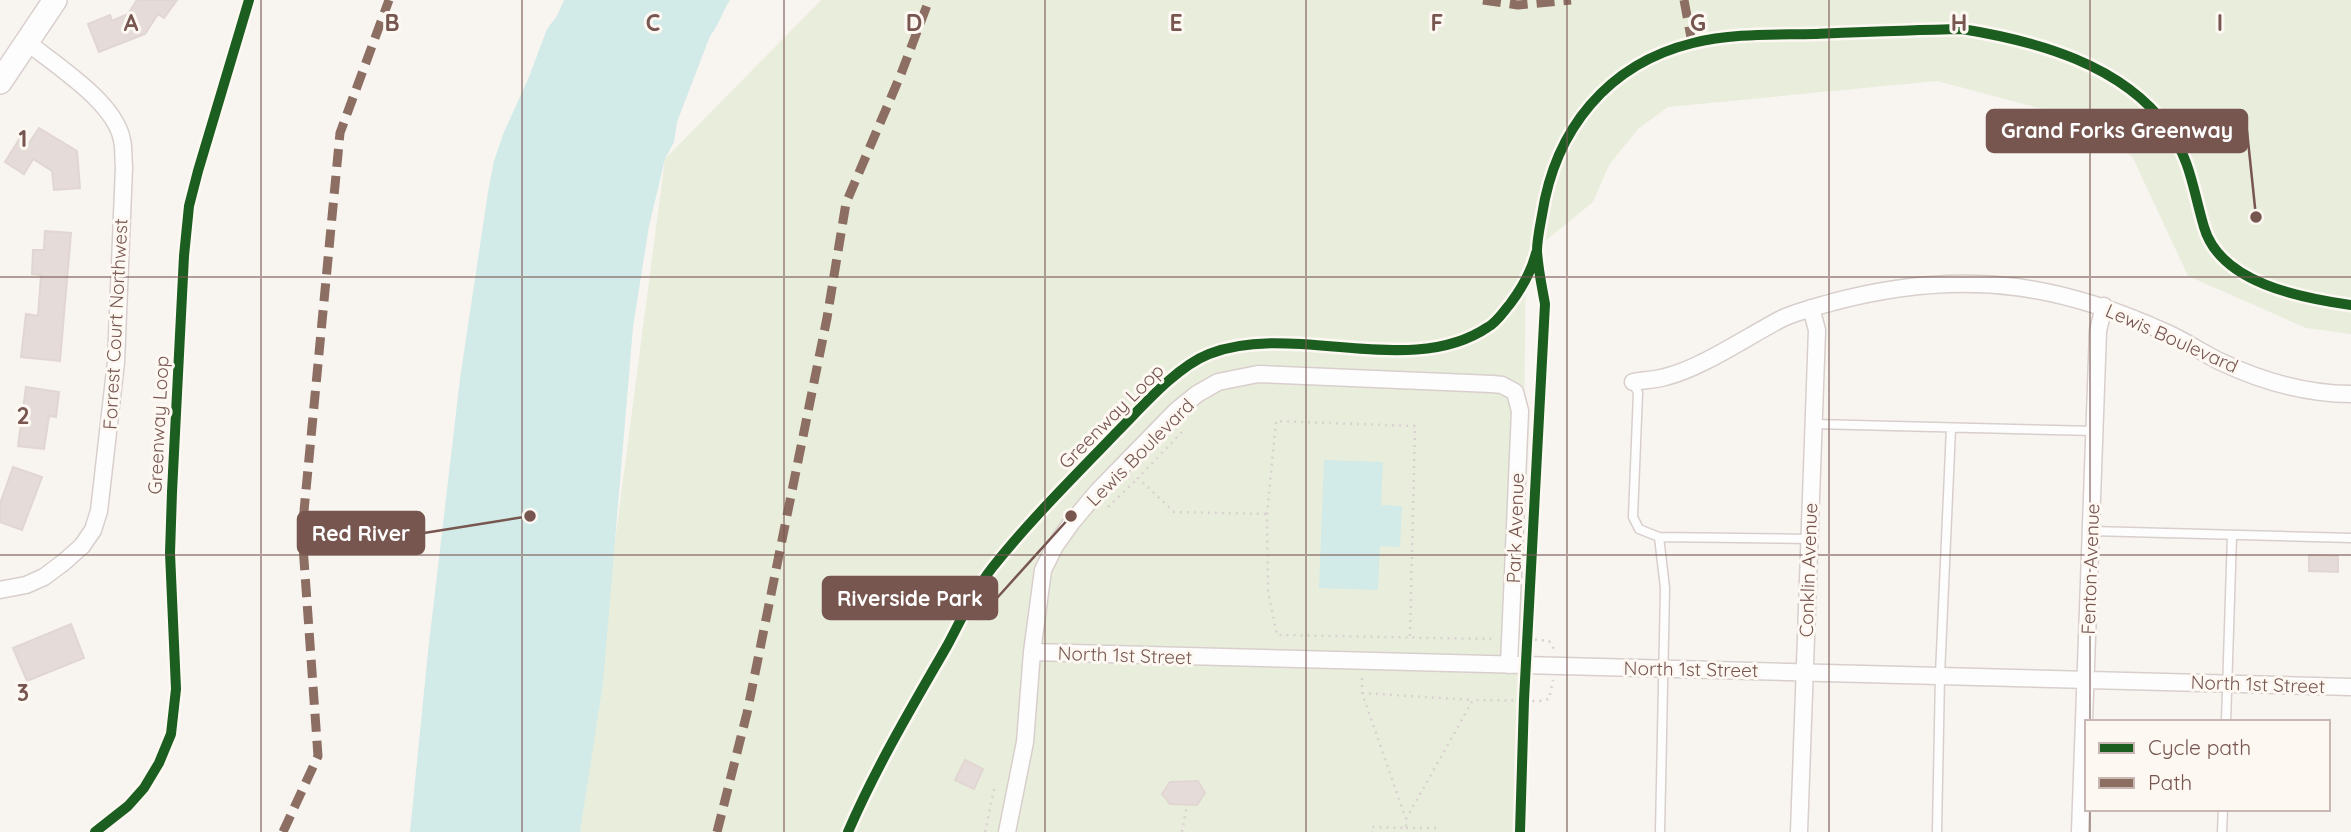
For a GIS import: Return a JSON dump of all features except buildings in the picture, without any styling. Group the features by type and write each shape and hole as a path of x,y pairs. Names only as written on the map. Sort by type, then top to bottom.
{"street":[{"path":"0,82 55,0"},
{"name":"Forrest Court Northwest","path":"0,590 26,585 44,577 82,546 93,530 104,483 117,362 124,167 122,139 106,110 87,90 27,42"},
{"name":"Lewis Boulevard","path":"1633,382 1665,377 1695,365 1786,317 1811,308 1874,291 1929,283 2016,287 2104,306 2169,334 2220,361 2276,383 2351,394"},
{"name":"Fenton Avenue","path":"2080,832 2098,331 2104,306"},
{"name":"Conklin Avenue","path":"1799,832 1817,330 1811,308"},
{"name":"Lewis Boulevard","path":"1007,832 1025,742 1032,652 1043,570 1055,546 1098,491 1158,428 1197,394 1218,382 1258,374 1492,384 1502,385 1515,392"},
{"name":"Park Avenue","path":"1509,665 1521,411 1515,392"},
{"name":"North 1st Street","path":"1032,652 2351,687"}],"lane":[{"path":"1633,382 1638,393 1633,517 1640,530 1659,537 1809,539"},
{"path":"1814,424 2095,431"},
{"path":"1937,832 1940,675 1951,428"},
{"path":"2091,531 2351,538"},
{"path":"2226,720 2232,535"},
{"path":"1659,537 1665,588 1660,832"},
{"path":"2222,832 2223,811"}],"path":[{"path":"1362,692 1473,700 1549,699 1555,666 1554,646 1544,639 1277,635 1268,592 1267,514 1276,421 1415,426 1410,636"},
{"path":"1108,507 1182,432"},
{"path":"1138,478 1174,512 1267,514"},
{"path":"1524,713 1528,625"},
{"path":"1362,661 1362,692 1406,819 1406,828"},
{"path":"1406,819 1473,700"},
{"path":"985,832 995,785"},
{"path":"1182,832 1187,806"},
{"path":"1372,832 1372,827 1437,828 1437,832"}],"green space":[{"path":"821,0 2351,0 2351,334 2306,328 2188,276 2133,158 2091,122 1937,81 1668,107 1638,129 1609,165 1593,202 1526,257 1520,775 1517,832 577,832 665,159"}],"water":[{"path":"564,0 730,0 710,36 677,122 674,142 665,159 649,226 633,327 603,683 580,832 410,832 460,379 488,192 494,161 504,132 547,29"},
{"path":"1324,460 1383,462 1381,505 1402,506 1400,547 1380,546 1378,590 1319,588"}],"marked path":[{"path":"283,832 318,756 302,532 340,133 389,0"},
{"path":"717,832 747,713 827,318 846,203 929,0"},
{"path":"1483,0 1518,5 1571,0"},
{"path":"1684,0 1692,43"}],"cycle path":[{"name":"Greenway Loop","path":"95,832 128,806 144,788 159,763 171,734 176,689 170,553 172,492 189,206 249,0"},
{"path":"1520,832 1524,700 1545,304 1537,247 1539,233 1549,184 1559,155 1573,129 1590,105 1611,84 1635,67 1662,53 1693,43 1754,35 1962,29 2048,49 2076,59 2127,87 2149,106 2168,128 2187,164 2204,227 2213,246 2227,262 2244,274 2287,292 2351,305"},
{"name":"Greenway Loop","path":"848,832 870,784 985,577 1053,498 1172,378 1209,354 1242,346 1277,343 1388,350 1423,349 1457,342 1488,327 1500,317 1522,286 1536,253"}],"place":[{"name":"Grand Forks Greenway","path":"2256,217"},
{"name":"Red River","path":"530,516"},
{"name":"Riverside Park","path":"1071,516"}]}
